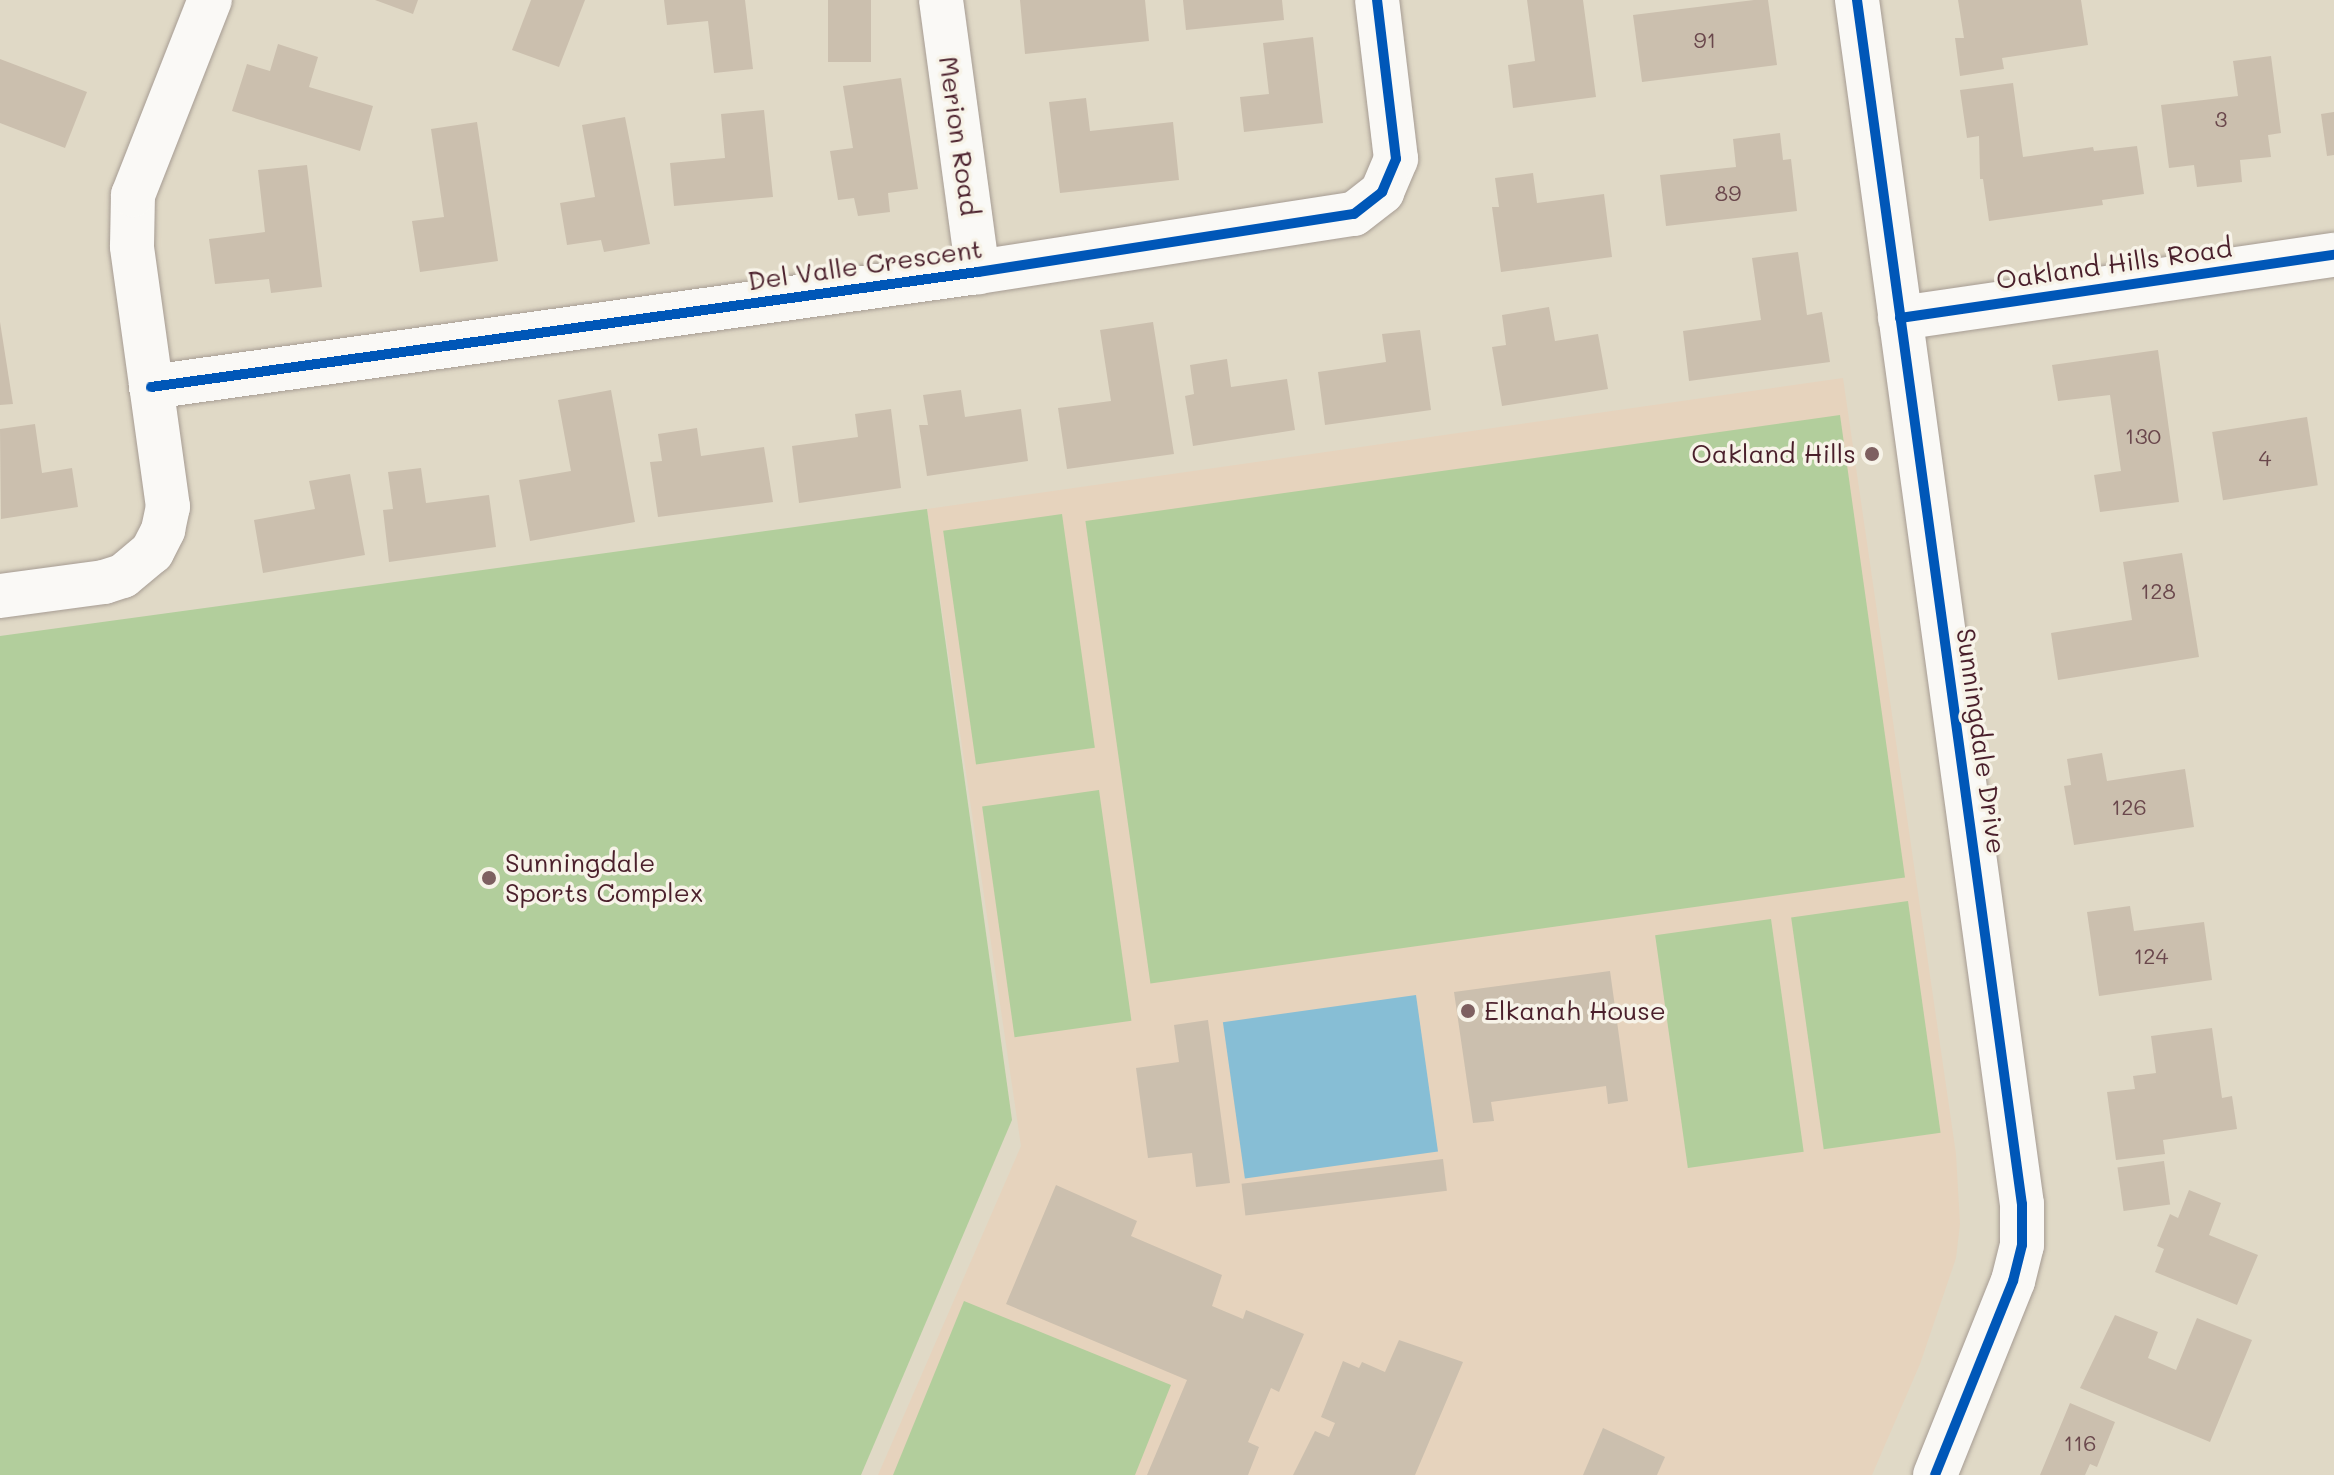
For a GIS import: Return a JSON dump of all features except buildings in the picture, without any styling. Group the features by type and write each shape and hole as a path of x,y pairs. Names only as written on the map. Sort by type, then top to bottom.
{"street":[{"path":"0,596 104,582 123,576 152,552 163,530 168,507 132,246 133,195 210,0"},
{"name":"Merion Road","path":"941,0 978,272"},
{"name":"Del Valle Crescent","path":"151,387 1336,220 1369,205 1391,176 1396,159 1377,0"},
{"name":"Sunningdale Drive","path":"1857,0 2022,1204 2022,1245 2009,1292 1935,1475"},
{"name":"Oakland Hills Road","path":"1900,318 2334,255"}],"shaded area":[{"name":"Elkanah House","path":"1843,378 1956,1154 1960,1224 1956,1258 1920,1364 1872,1475 878,1475 1021,1146 927,509"}],"green space":[{"path":"1840,415 1905,877 1150,984 1085,521"},
{"name":"Sunningdale Sports Complex","path":"927,509 1012,1120 861,1475 0,1475 0,636"},
{"path":"1062,514 1095,748 976,764 943,531"},
{"path":"1099,790 1131,1021 1015,1037 982,806"},
{"path":"1908,901 1941,1133 1824,1149 1791,917"},
{"path":"1771,919 1804,1152 1688,1168 1655,935"},
{"path":"964,1301 1171,1385 1135,1475 893,1475"}],"water":[{"path":"1416,995 1438,1151 1245,1179 1223,1022"}],"cycle path":[{"path":"151,387 978,272 1354,214 1382,192 1396,159 1377,0"},
{"path":"1857,0 2022,1204 2022,1245 2013,1281 1935,1475"},
{"path":"1900,318 2334,255"}],"place":[{"name":"Oakland Hills","path":"1872,454"},
{"name":"Sunningdale Sports Complex","path":"489,878"},
{"name":"Elkanah House","path":"1468,1011"}]}
